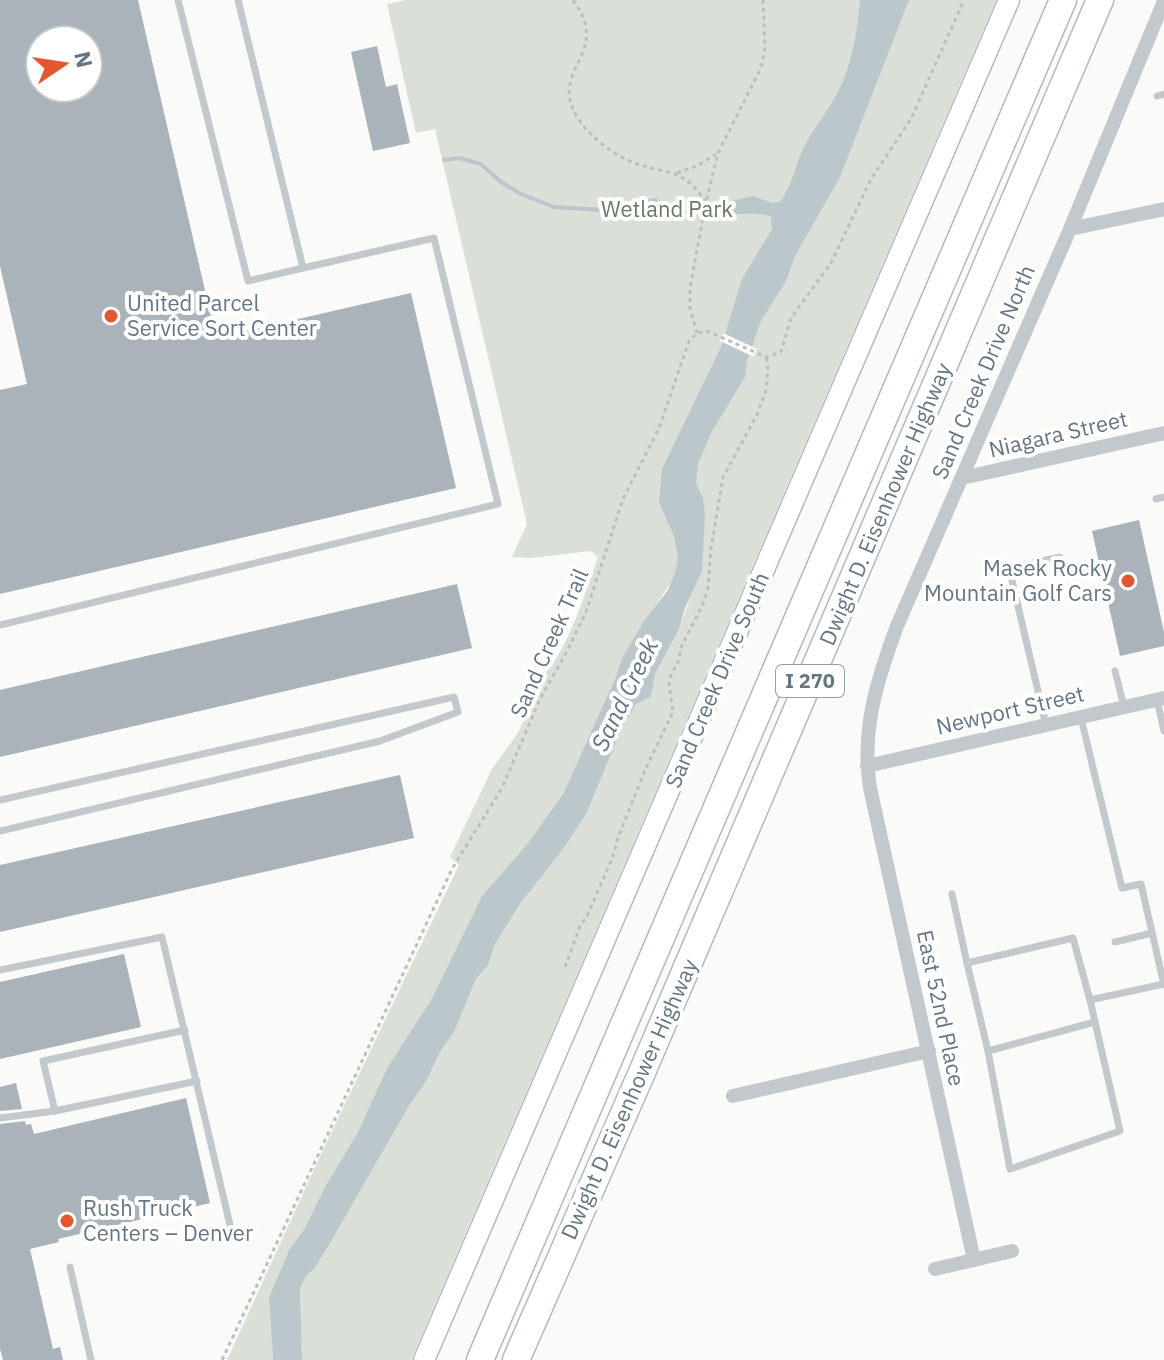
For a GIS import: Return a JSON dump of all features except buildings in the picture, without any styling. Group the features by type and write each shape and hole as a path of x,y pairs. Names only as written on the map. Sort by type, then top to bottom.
{"highway":[{"name":"Dwight D. Eisenhower Highway","path":"480,1360 1063,0"},
{"name":"Dwight D. Eisenhower Highway","path":"516,1360 1100,0"}],"main road":[{"name":"Sand Creek Drive South","path":"424,1360 1009,0"}],"street":[{"name":"Sand Creek Drive North","path":"867,766 868,724 879,675 897,626 1070,229 1164,1"},
{"path":"1070,229 1164,209"},
{"name":"Niagara Street","path":"962,478 1164,433"},
{"name":"Newport Street","path":"867,766 1160,699"},
{"name":"East 52nd Place","path":"867,766 974,1260"},
{"path":"733,1096 929,1051"},
{"path":"935,1269 1012,1251"}],"lane":[{"path":"0,625 498,504 434,238 248,281 178,0"},
{"path":"238,0 303,268"},
{"path":"1046,725 1009,568 1060,557"},
{"path":"1115,671 1124,707"},
{"path":"0,800 454,697 458,712 380,741 0,831"},
{"path":"1160,699 1164,731"},
{"path":"1081,717 1122,888 1141,884 1164,984 1090,1000"},
{"path":"952,894 967,963 988,1051 1010,1169 1120,1131 1073,938 967,963"},
{"path":"1115,942 1152,933"},
{"path":"0,970 162,937 231,1229"},
{"path":"988,1051 1095,1022"},
{"path":"55,1111 43,1061 185,1030"},
{"path":"0,1118 55,1111 197,1081"},
{"path":"70,1267 91,1360"}],"path":[{"path":"573,0 581,11 588,32 571,77 569,88 574,109 590,132 624,162 677,173 706,202"},
{"path":"763,0 765,48 761,68 718,153 690,288 690,308 697,333 707,331 764,356 781,352 791,318 839,250 871,179 911,119 964,0"},
{"path":"677,173 697,166 718,153"},
{"name":"Sand Creek Trail","path":"222,1360 452,869 502,788 540,699 586,612 626,491 659,428 689,341 697,333"},
{"path":"565,967 580,926 612,859 646,768 673,712 671,675 705,597 723,477 757,415 766,390 768,367 764,356"}],"green space":[{"name":"Wetland Park","path":"406,0 996,0 411,1360 302,1360 300,1289 427,1080 455,1030 476,979 488,965 495,944 522,901 587,812 622,728 636,704 651,697 655,674 679,629 691,595 669,585 622,658 563,794 528,843 482,896 431,1000 387,1068 357,1134 305,1228 289,1250 269,1297 273,1360 227,1360 459,865 450,857 492,769 518,733 528,710 534,682 545,674 564,644 598,557 591,551 532,558 512,557 527,524 435,129 416,133 387,4"}],"water":[{"name":"Sand Creek","path":"860,0 909,0 840,177 795,256 786,281 760,323 745,377 711,433 698,464 696,483 703,498 705,515 702,571 679,629 655,674 651,697 636,704 622,728 587,812 563,849 522,901 495,944 488,965 476,979 455,1030 427,1080 315,1268 306,1276 300,1289 302,1360 273,1360 269,1297 289,1250 305,1228 357,1134 387,1068 431,1000 482,896 528,843 563,794 622,658 644,621 668,590 678,558 674,536 659,502 662,469 721,347 742,279 772,229 771,217 716,212 716,205 753,196 772,203 780,202 805,145 846,74"}],"pier":[{"path":"723,333 757,349 754,357 720,341"}],"waterway":[{"path":"444,160 459,158 481,164 521,194 554,207 604,210 655,200 679,213 694,211"}],"place":[{"name":"United Parcel Service Sort Center","path":"111,316"},
{"name":"Masek Rocky Mountain Golf Cars","path":"1128,581"},
{"name":"Rush Truck Centers – Denver","path":"67,1221"}]}
